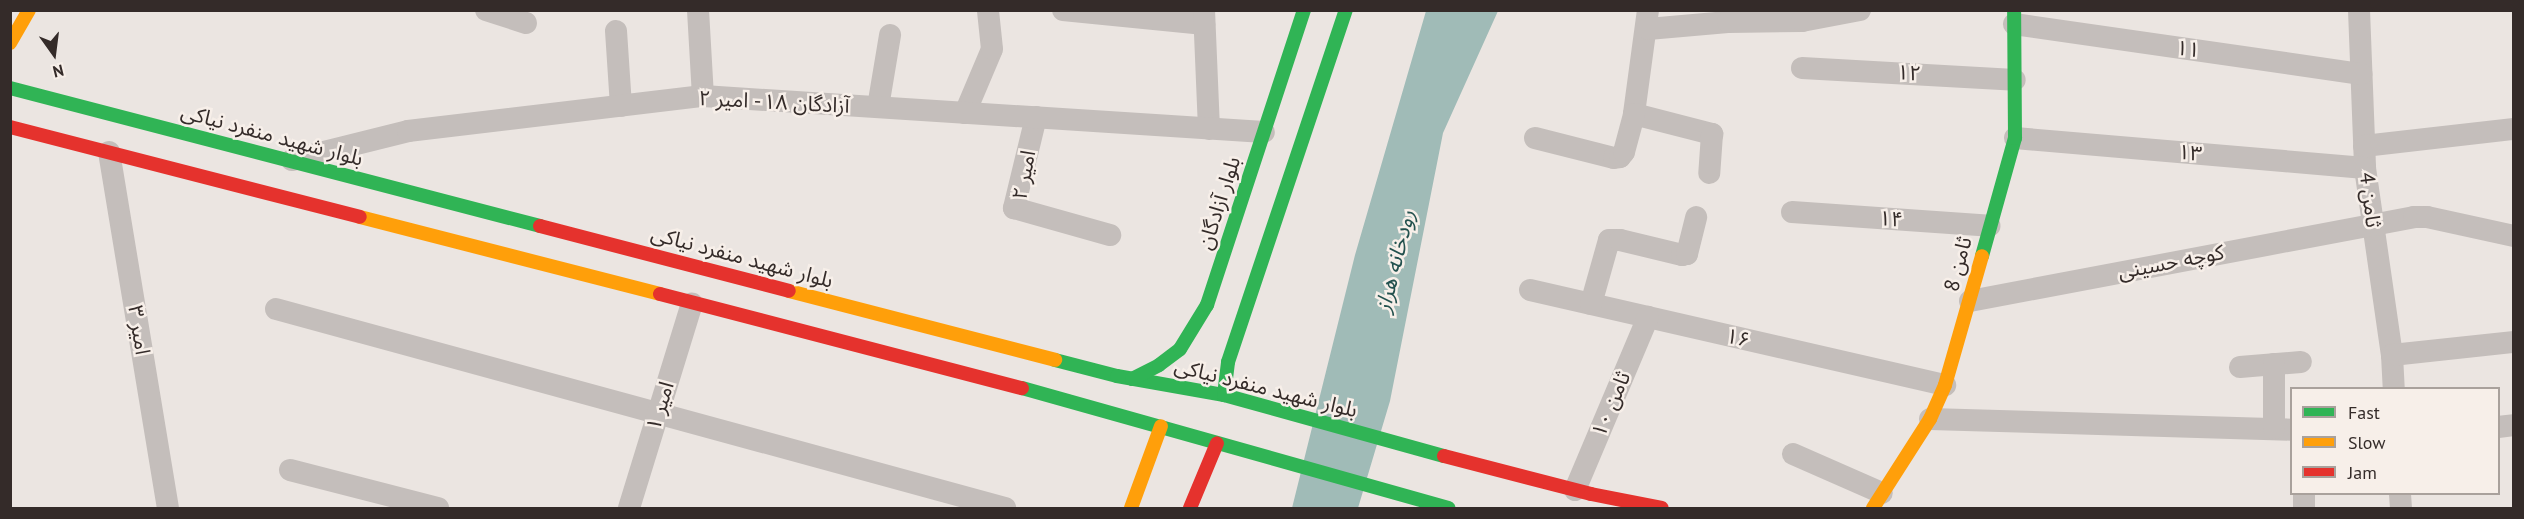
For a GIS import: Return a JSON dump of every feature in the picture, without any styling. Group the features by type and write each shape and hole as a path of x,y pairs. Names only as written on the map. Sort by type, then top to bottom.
{"main road":[{"path":"10,43 29,10"},
{"path":"1224,395 1228,362 1347,10"},
{"name":"ثامن 8","path":"1877,501 1930,419 1945,385 1970,301 2015,138 2014,17"},
{"path":"1310,18 1341,26"},
{"name":"بلوار آزادگان","path":"1132,379 1159,365 1180,349 1207,304 1264,132 1310,18"},
{"name":"بلوار شهید منفرد نیاکی","path":"10,88 1132,379 1224,395 1573,495 1609,503 1662,508"},
{"path":"10,127 892,354 1161,426 1448,508"},
{"path":"832,339 848,324 841,304"},
{"path":"892,354 888,335 905,321"},
{"path":"1131,508 1161,426"},
{"path":"1190,508 1217,443"}],"street":[{"path":"486,10 526,23"},
{"path":"698,10 703,96"},
{"path":"965,113 992,49 988,10"},
{"path":"1063,10 1204,17 1209,129"},
{"path":"1536,138 1614,158 1624,153 1634,114 1648,20 1728,16 1802,16 1860,10"},
{"name":"ثامن 4","path":"2359,10 2365,157 2392,355 2394,387"},
{"name":"۱۱","path":"2014,17 2361,74"},
{"path":"616,32 621,106"},
{"path":"878,107 890,35"},
{"name":"۱۲","path":"1802,68 2015,80"},
{"name":"آزادگان ۱۸ - امیر ۲","path":"288,160 408,131 703,96 1264,132"},
{"path":"1634,114 1712,134 1709,173"},
{"name":"امیر ۲","path":"1036,117 1014,208 1110,235"},
{"name":"۱۳","path":"2015,138 2365,157 2514,129"},
{"name":"امیر ۳","path":"109,152 168,508"},
{"name":"۱۴","path":"1792,212 1990,226"},
{"path":"1591,304 1609,240 1620,240 1682,255 1687,254 1696,217"},
{"name":"کوچه حسینی","path":"1970,301 2373,224 2427,217 2514,236"},
{"name":"۱۶","path":"1530,290 1945,385"},
{"name":"امیر ۱","path":"628,508 692,303"},
{"path":"276,309 1005,508"},
{"name":"ثامن ۱۰","path":"1573,495 1648,317"},
{"path":"2392,355 2514,342"},
{"path":"2240,367 2301,362"},
{"path":"1930,419 2283,429 2274,364"},
{"path":"1793,454 1877,501"},
{"path":"290,470 438,508"}],"water":[{"name":"رودخانه هراز","path":"1426,11 1498,11 1443,133 1390,401 1358,508 1292,508 1355,255"}],"traffic: fast":[{"path":"1132,379 1159,365 1180,349 1207,305 1304,10"},
{"path":"1224,395 1228,362 1346,10"},
{"path":"1982,256 2015,138 2014,10"},
{"path":"10,88 540,226"},
{"path":"1055,360 1117,376 1224,395 1444,456"},
{"path":"1022,388 1448,508"}],"traffic: slow":[{"path":"10,43 29,10"},
{"path":"360,217 660,294"},
{"path":"1873,508 1930,419 1945,385 1982,256"},
{"path":"789,291 1055,360"},
{"path":"1131,508 1161,426"}],"traffic: jam":[{"path":"10,127 360,217"},
{"path":"540,226 789,291"},
{"path":"660,294 1022,388"},
{"path":"1190,508 1217,443"},
{"path":"1444,456 1591,494 1662,508"}]}
